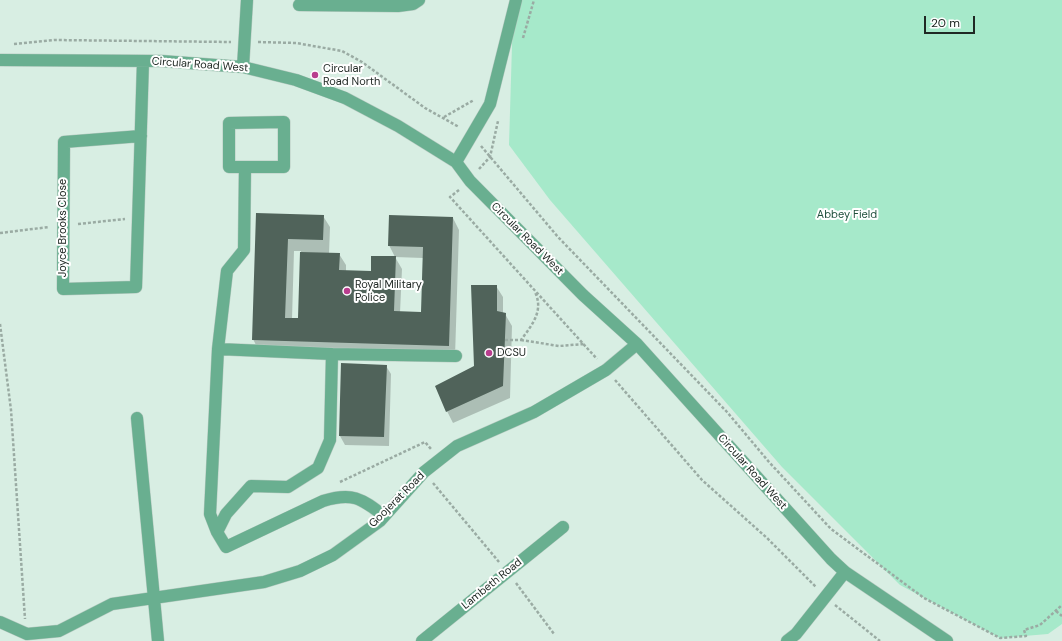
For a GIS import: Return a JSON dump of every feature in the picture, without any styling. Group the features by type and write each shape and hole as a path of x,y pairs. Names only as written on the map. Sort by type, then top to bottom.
{"street":[{"path":"243,67 247,0"},
{"path":"299,5 398,6 413,4 419,0"},
{"path":"456,162 490,104 516,0"},
{"name":"Circular Road West","path":"0,60 143,61 243,67 296,80 345,98 398,126 456,162 475,187 583,295 637,344 811,538 845,572 947,641"},
{"name":"Joyce Brooks Close","path":"141,136 64,142 63,289 136,287 141,136 143,61"},
{"path":"229,122 284,122 284,167 245,167 229,168 229,122"},
{"path":"245,167 244,250 227,271 218,349 210,514 217,532 226,547 323,501 339,496 351,497 366,502 384,516"},
{"name":"Goojerat Road","path":"0,622 27,634 59,631 112,604 264,582 300,571 333,555 384,516 424,472 457,446 534,412 606,370 637,344"},
{"path":"218,349 332,354 456,356"},
{"path":"217,532 226,514 251,486 288,487 318,468 330,440 332,354"},
{"path":"137,418 158,641"},
{"name":"Lambeth Road","path":"422,641 563,528"},
{"path":"788,641 796,634 845,572"}],"path":[{"path":"443,117 473,102 477,95"},
{"path":"450,197 584,344 702,480 767,538 825,597 880,641"},
{"path":"0,232 138,218"},
{"path":"521,340 538,312 538,299 534,290"},
{"path":"0,324 11,410 27,634"},
{"path":"505,340 521,340 559,346 584,344"},
{"path":"424,472 508,572 554,634"},
{"path":"1024,630 1040,625 1062,605"},
{"path":"1056,611 1062,616"},
{"path":"1025,641 1026,636"}],"green space":[{"name":"Abbey Field","path":"517,0 1062,0 1062,624 1048,634 1000,638 900,585 782,467 550,200 509,145 513,12"}],"building":[{"name":"Royal Military Police","path":"256,213 324,215 323,240 288,239 285,318 298,318 300,252 340,253 339,270 371,271 371,256 396,256 394,311 421,312 423,247 388,246 389,215 453,217 449,346 252,340"},
{"name":"DCSU","path":"471,285 497,285 497,311 506,313 503,386 446,412 435,386 474,366"},
{"path":"341,363 387,365 384,437 339,436"}],"place":[{"name":"Circular Road North","path":"315,75"},
{"name":"Royal Military Police","path":"347,291"},
{"name":"DCSU","path":"489,353"}]}
